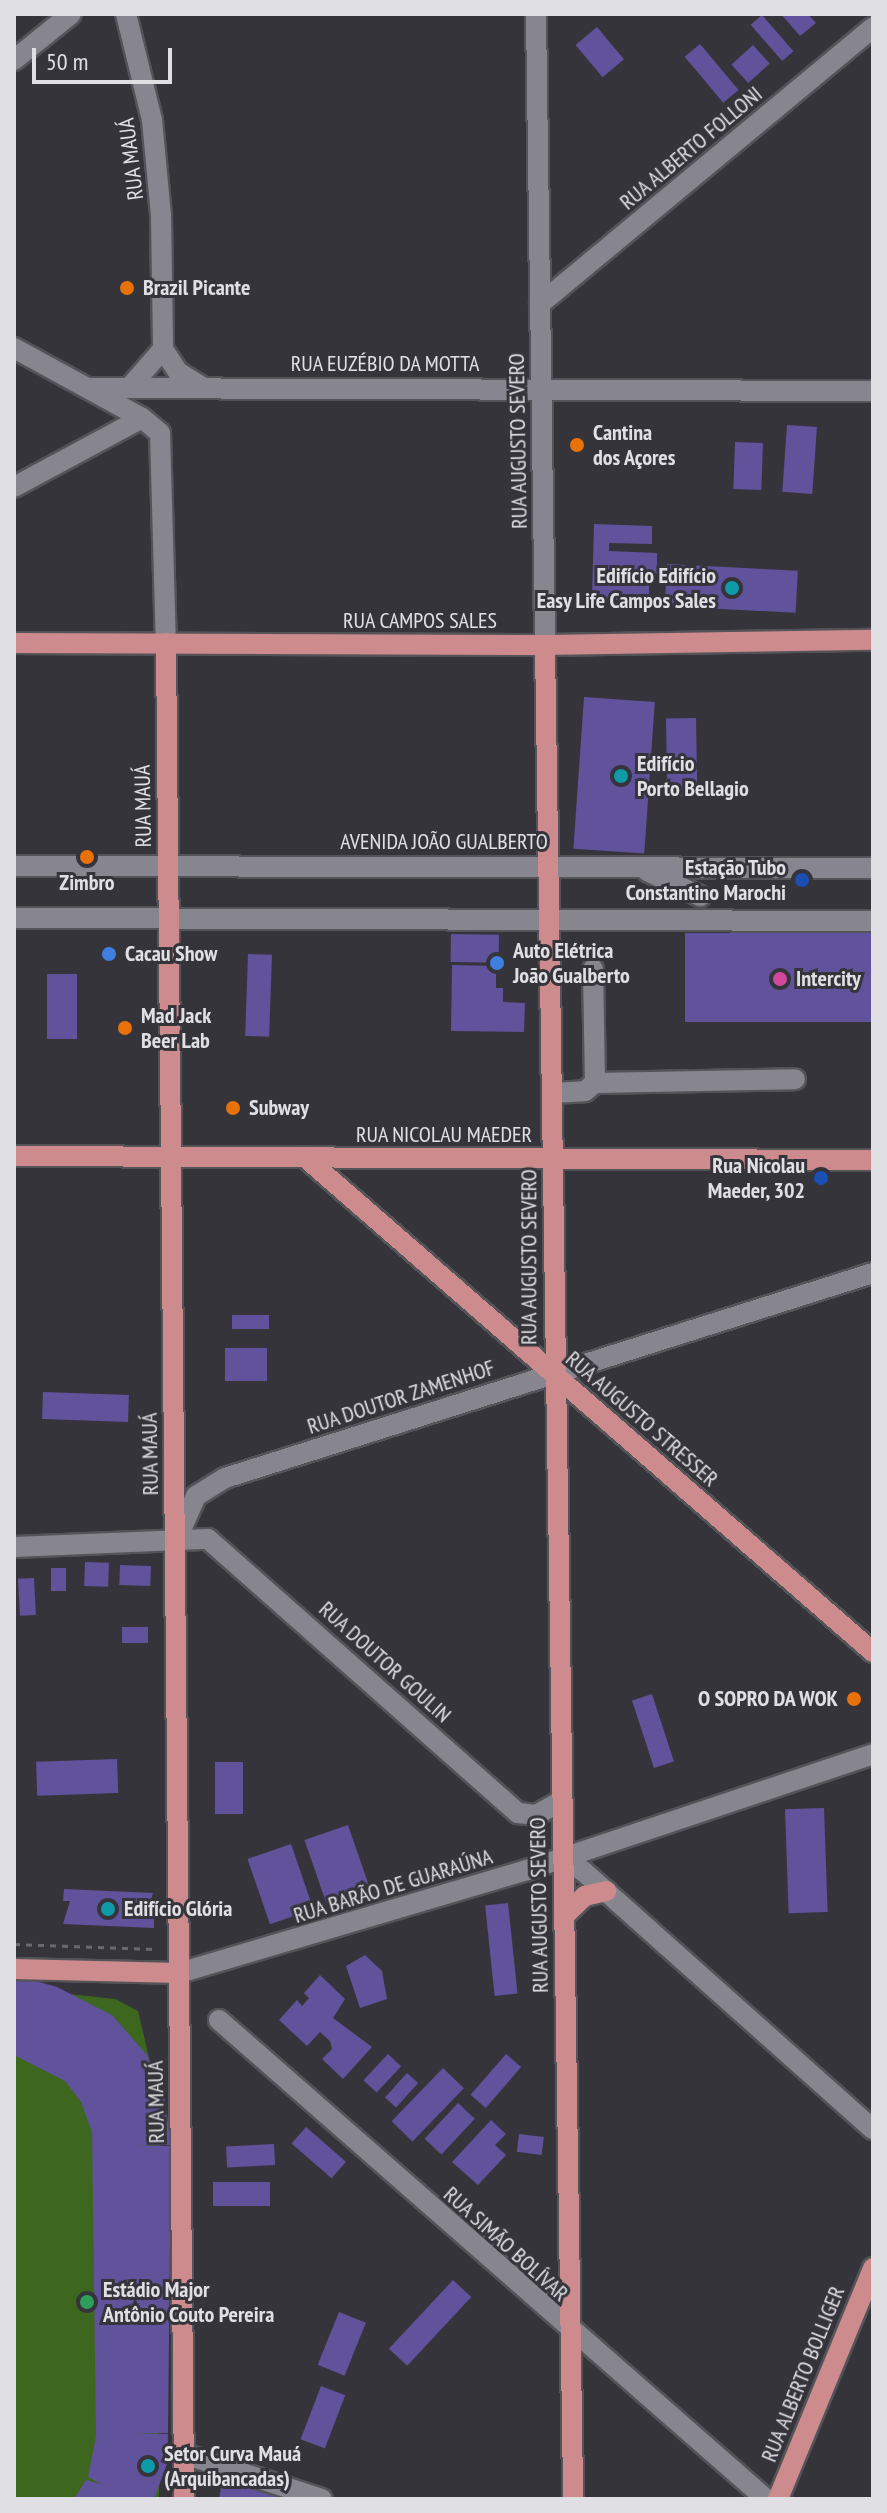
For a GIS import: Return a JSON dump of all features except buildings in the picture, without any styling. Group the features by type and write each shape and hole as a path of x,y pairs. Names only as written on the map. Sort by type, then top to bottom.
{"main road":[{"name":"RUA CAMPOS SALES","path":"14,643 545,645 873,640"},
{"name":"RUA MAUÁ","path":"166,643 184,2499"},
{"name":"RUA AUGUSTO SEVERO","path":"545,645 573,2499"},
{"name":"RUA NICOLAU MAEDER","path":"14,1156 873,1160"},
{"name":"RUA AUGUSTO STRESSER","path":"307,1159 873,1652"},
{"path":"564,1916 585,1896 606,1891"},
{"path":"14,1969 179,1973"},
{"name":"RUA ALBERTO BOLLIGER","path":"778,2499 873,2268"}],"street":[{"path":"14,60 71,14"},
{"name":"RUA MAUÁ","path":"126,14 157,153 163,349"},
{"name":"RUA AUGUSTO SEVERO","path":"541,18 540,304 545,645"},
{"name":"RUA ALBERTO FOLLONI","path":"540,304 873,28"},
{"path":"14,348 142,418"},
{"path":"130,387 163,349 178,372 204,388"},
{"name":"RUA EUZÉBIO DA MOTTA","path":"89,388 873,391"},
{"path":"14,487 142,418"},
{"name":"RUA MAUÁ","path":"142,418 163,443 166,643"},
{"name":"AVENIDA JOÃO GUALBERTO","path":"14,866 873,868"},
{"path":"639,867 700,896"},
{"path":"14,918 873,921"},
{"path":"593,969 595,1083"},
{"path":"552,1093 585,1091 595,1083 795,1079"},
{"name":"RUA DOUTOR ZAMENHOF","path":"174,1544 196,1496 225,1478 873,1273"},
{"name":"RUA DOUTOR GOULIN","path":"174,1544 198,1538 219,1546 518,1813 536,1815 561,1801"},
{"path":"14,1547 174,1544"},
{"name":"RUA BARÃO DE GUARAÚNA","path":"179,1973 563,1859 873,1755"},
{"path":"563,1859 606,1891 873,2129"},
{"name":"RUA SIMÃO BOLÍVAR","path":"219,2020 570,2332 766,2499"},
{"path":"184,2454 322,2499"}],"path":[{"path":"14,1944 154,1949"}],"green space":[{"name":"Estádio Major Antônio Couto Pereira","path":"14,1988 115,1999 138,2011 160,2104 159,2499 14,2499"}],"place":[{"name":"Brazil Picante","path":"127,288"},
{"name":"Cantina dos Açores","path":"577,445"},
{"name":"Edifício Edifício Easy Life Campos Sales","path":"732,588"},
{"name":"Edifício Porto Bellagio","path":"621,776"},
{"name":"Zimbro","path":"87,857"},
{"name":"Estação Tubo Constantino Marochi","path":"802,880"},
{"name":"Cacau Show","path":"109,954"},
{"name":"Auto Elétrica João Gualberto","path":"497,963"},
{"name":"Intercity","path":"780,979"},
{"name":"Mad Jack Beer Lab","path":"125,1028"},
{"name":"Subway","path":"233,1108"},
{"name":"Rua Nicolau Maeder, 302","path":"821,1178"},
{"name":"O SOPRO DA WOK","path":"854,1699"},
{"name":"Edifício Glória","path":"108,1909"},
{"name":"Estádio Major Antônio Couto Pereira","path":"87,2302"},
{"name":"Setor Curva Mauá (Arquibancadas)","path":"148,2466"}]}
